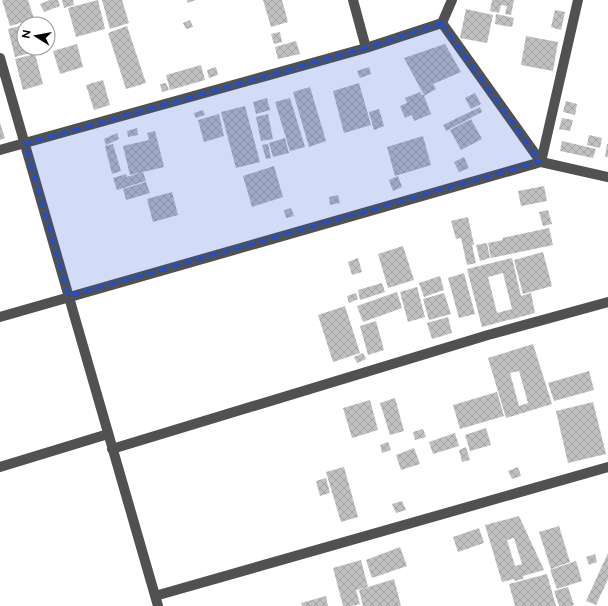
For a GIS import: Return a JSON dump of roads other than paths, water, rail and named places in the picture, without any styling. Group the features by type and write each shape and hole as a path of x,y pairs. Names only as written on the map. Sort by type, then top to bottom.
{"street":[{"path":"353,0 366,48"},
{"path":"0,150 366,48 442,23 452,0"},
{"path":"541,162 578,0"},
{"path":"442,23 541,162"},
{"path":"0,58 156,601 608,467"},
{"path":"0,317 541,162 608,177"},
{"path":"112,450 473,340 608,302"},
{"path":"0,467 108,434"}]}
